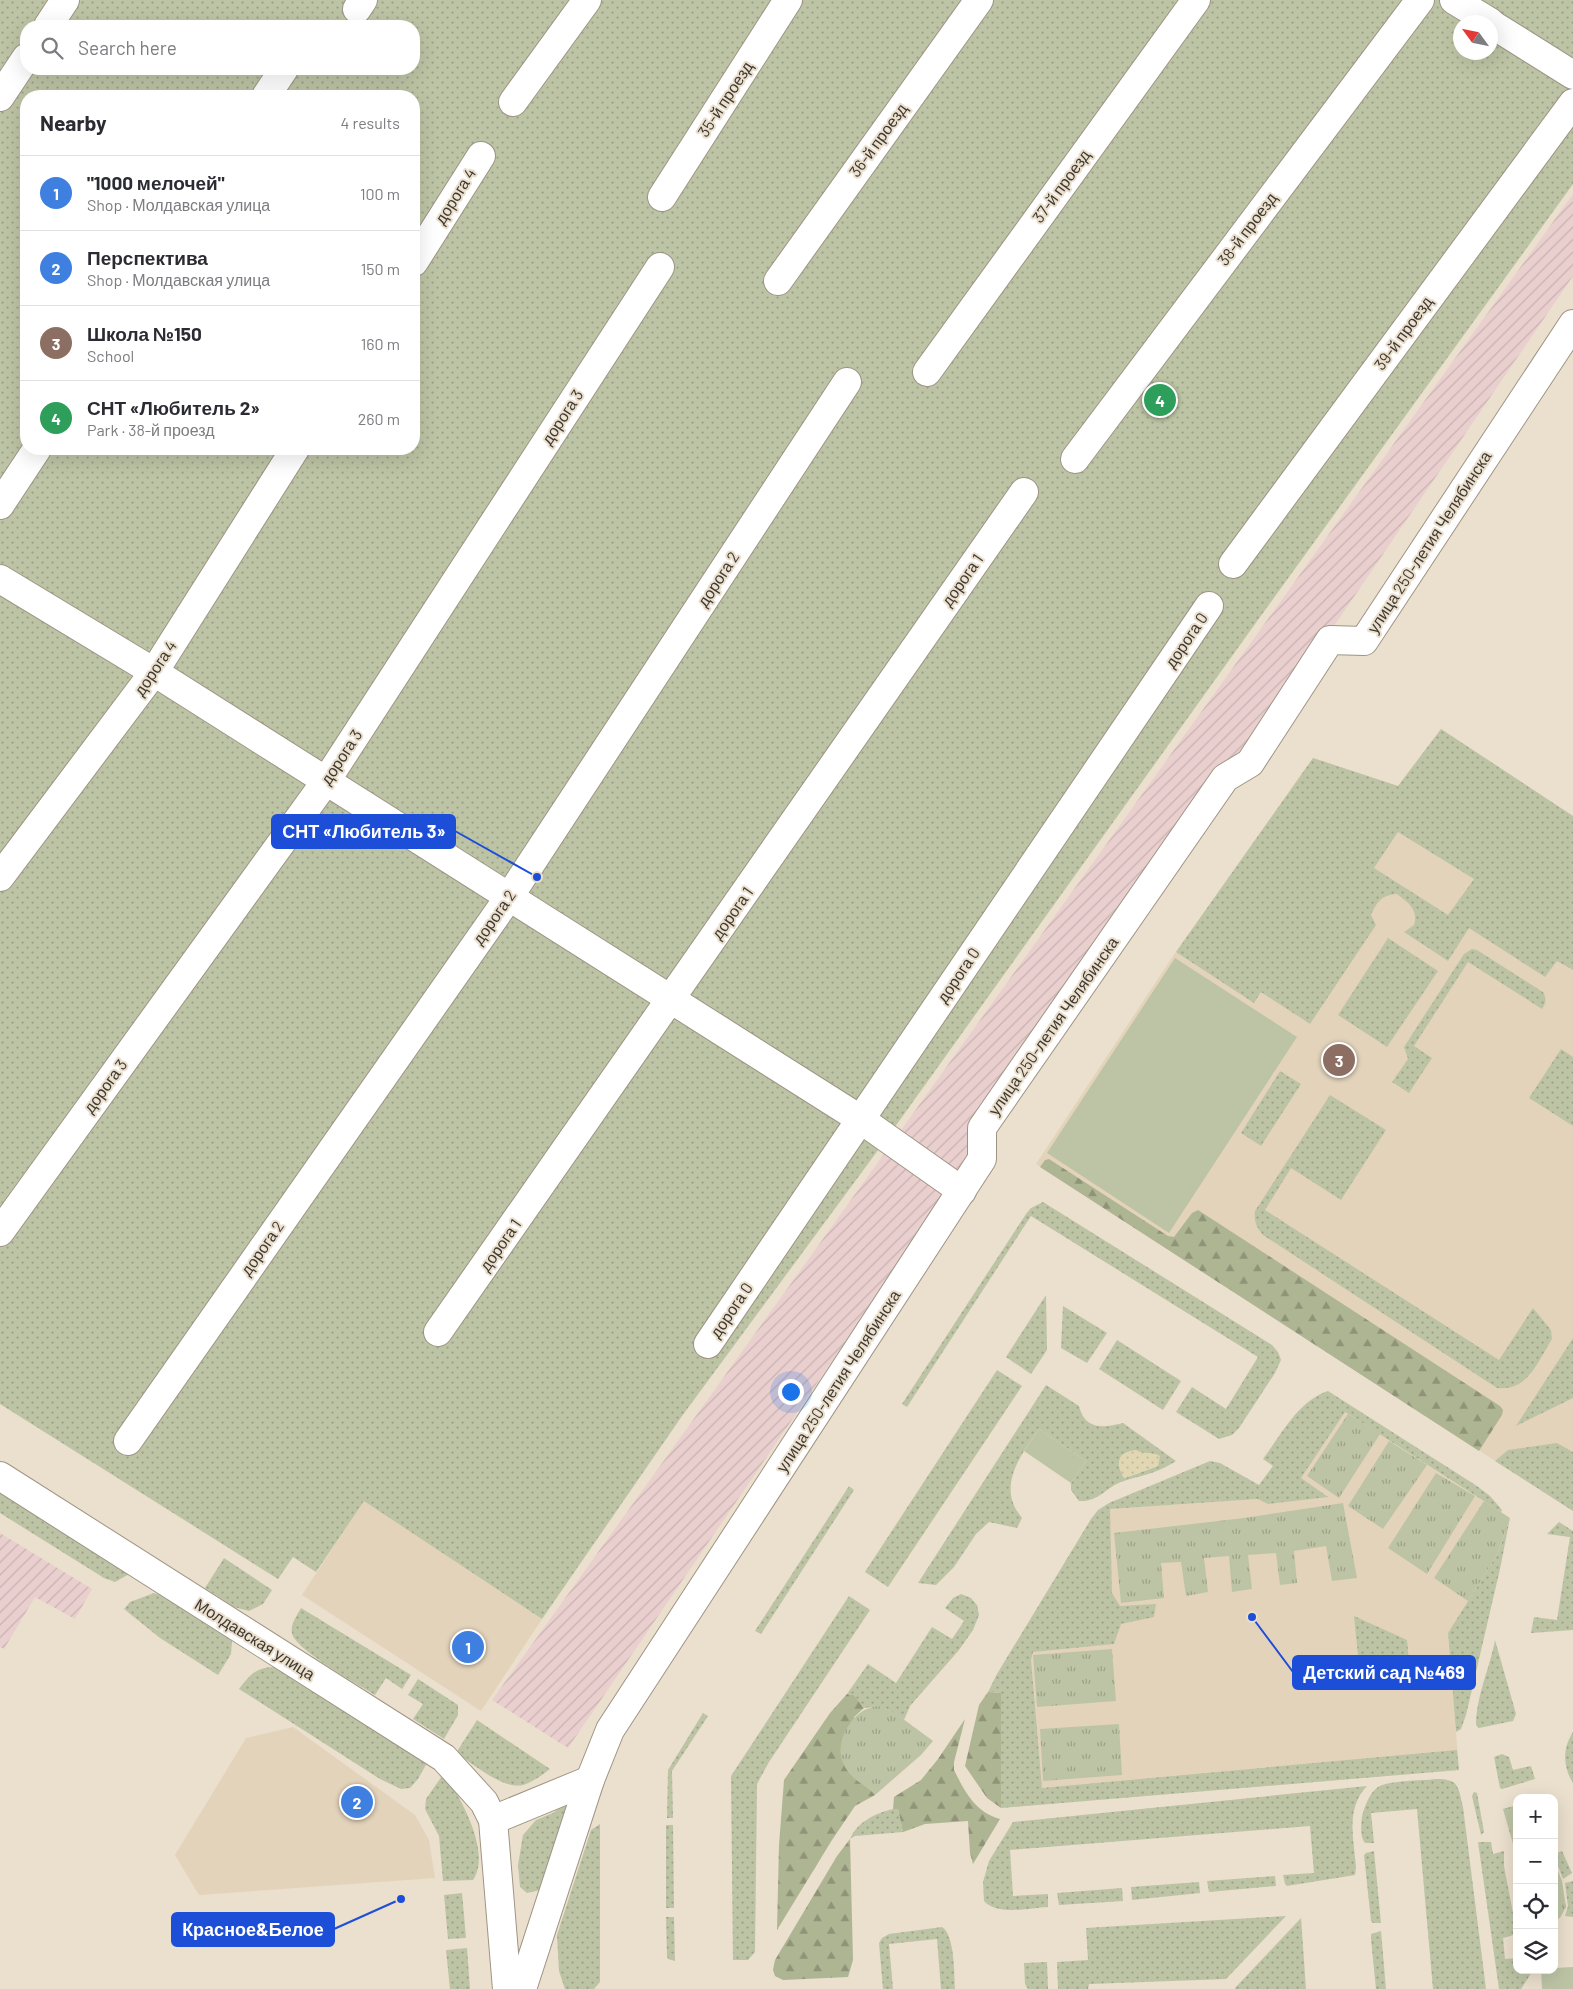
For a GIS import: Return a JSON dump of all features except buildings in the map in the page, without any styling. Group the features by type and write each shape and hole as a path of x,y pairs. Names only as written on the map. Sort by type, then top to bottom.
{"street":[{"path":"52,20 66,0"},
{"path":"513,102 587,0"},
{"name":"35-й проезд","path":"662,197 788,0"},
{"name":"36-й проезд","path":"778,281 979,0"},
{"name":"37-й проезд","path":"927,372 1196,0"},
{"name":"38-й проезд","path":"1075,459 1420,0"},
{"path":"1454,0 1477,15"},
{"path":"1498,28 1573,75"},
{"path":"0,97 20,67"},
{"path":"270,90 280,75"},
{"name":"39-й проезд","path":"1233,564 1573,103"},
{"name":"дорога 4","path":"420,253 481,156"},
{"name":"дорога 3","path":"0,1232 326,781 660,267"},
{"name":"улица 250-летия Челябинска","path":"522,1989 590,1780 610,1730 982,1159 982,1128 1225,778 1250,763 1330,640 1364,641 1573,324"},
{"name":"дорога 2","path":"128,1441 509,897 847,382"},
{"path":"0,505 33,455"},
{"name":"дорога 4","path":"0,877 154,672 291,455"},
{"name":"дорога 1","path":"438,1332 1024,492"},
{"path":"0,578 154,672 860,1119 962,1191"},
{"name":"дорога 0","path":"708,1344 1209,606"},
{"name":"Молдавская улица","path":"0,1476 444,1758 484,1802 493,1820"},
{"path":"507,1989 493,1820 590,1780"}],"shaded area":[{"path":"1573,194 1573,276 568,1748 492,1700"},
{"path":"1441,729 1573,816 1573,1511 1036,1164 1173,956 1313,758 1398,786"},
{"path":"1326,1400 1501,1512 1498,1553 1448,1633 1459,1770 1001,1808 1001,1693 1110,1509 1258,1499"},
{"path":"364,1500 542,1619 481,1711 302,1595"},
{"path":"0,1533 92,1589 75,1619 35,1597 4,1649 0,1647"},
{"path":"293,1727 415,1815 429,1840 435,1878 199,1895 175,1855 246,1738"}],"green space":[{"path":"0,0 1573,0 1573,184 887,1138 682,1416 542,1619 364,1501 316,1572 293,1557 278,1579 0,1404"},
{"path":"1441,729 1573,816 1573,970 1557,961 1545,977 1469,928 1448,961 1404,932 1414,925 1415,915 1411,906 1397,894 1387,896 1378,903 1371,915 1376,925 1310,1024 1261,992 1254,1003 1176,952 1313,758 1398,786","holes":["1398,832 1474,879 1448,915 1374,868"]},
{"path":"1388,938 1438,971 1387,1047 1338,1015"},
{"path":"1472,949 1477,950 1543,992 1544,1005 1542,1009 1468,962 1414,1046 1432,1058 1409,1093 1392,1082 1408,1059 1404,1047 1464,954"},
{"path":"1175,958 1297,1037 1169,1233 1047,1153"},
{"path":"1561,1049 1573,1057 1573,1126 1529,1098"},
{"path":"1280,1071 1301,1084 1261,1146 1241,1133"},
{"path":"1330,1095 1386,1130 1341,1200 1291,1168 1265,1210 1499,1360 1533,1308 1551,1330 1552,1339 1531,1373 1517,1385 1508,1388 1497,1388 1263,1235 1259,1229 1255,1221 1255,1211"},
{"path":"1049,1159 1168,1236 1174,1237 1192,1213 1198,1210 1500,1406 1503,1410 1502,1415 1479,1451 1040,1167 1045,1160"},
{"path":"1043,1202 1272,1345 1278,1352 1281,1360 1275,1373 1239,1428 1232,1435 1219,1439 1176,1412 1192,1387 1226,1409 1258,1357 1031,1216 907,1407 902,1404 1026,1214 1031,1208"},
{"path":"1046,1295 1047,1350 1031,1374 1006,1357"},
{"path":"1063,1306 1107,1333 1087,1363 1061,1348"},
{"path":"1573,1338 1573,1398 1516,1426"},
{"path":"1117,1340 1181,1381 1163,1410 1099,1369"},
{"path":"997,1370 1022,1386 888,1587 865,1572"},
{"path":"1046,1385 1079,1406 1082,1414 1090,1423 1109,1426 1123,1423 1176,1461 1155,1472 1121,1482 1097,1497 1086,1501 1079,1501 1071,1490 1071,1483 1086,1461 1039,1429 1018,1461 1011,1483 1011,1495 1014,1506 1022,1518 1017,1528 989,1522 976,1534 954,1567 936,1585 918,1583","holes":["1156,1454 1158,1466 1125,1478 1121,1472 1119,1467 1122,1455"]},
{"path":"1328,1391 1477,1486 1490,1496 1502,1510 1501,1512 1345,1412 1301,1478 1328,1497 1268,1504 1258,1499 1110,1509 1112,1593 1120,1606 1156,1604 1154,1617 1121,1624 1114,1644 1033,1652 1031,1660 1042,1788 1457,1750 1459,1770 1001,1808 1001,1693 988,1692 997,1674 1098,1510 1109,1503 1210,1461 1220,1463 1259,1485 1273,1466 1263,1459 1291,1420 1308,1402"},
{"path":"1348,1414 1380,1434 1339,1498 1307,1476"},
{"path":"1039,1429 1086,1461 1071,1483 1024,1451"},
{"path":"1389,1441 1427,1465 1383,1529 1348,1506"},
{"path":"1557,1443 1573,1452 1573,1511 1495,1461 1508,1450"},
{"path":"1436,1473 1475,1496 1427,1574 1388,1548"},
{"path":"849,1486 854,1490 761,1634 755,1631"},
{"path":"0,1490 131,1573 115,1582 104,1578 0,1513"},
{"path":"1484,1501 1510,1518 1498,1553 1468,1601 1434,1578"},
{"path":"1343,1503 1357,1578 1332,1581 1326,1546 1294,1551 1297,1583 1280,1585 1276,1553 1248,1555 1252,1589 1232,1592 1229,1556 1204,1558 1208,1592 1186,1596 1181,1562 1161,1563 1164,1598 1121,1603 1114,1533 1244,1518"},
{"path":"1510,1518 1466,1715 1461,1729 1456,1732 1448,1633 1498,1553"},
{"path":"1559,1522 1573,1531 1573,1630 1531,1633 1534,1617 1557,1620 1570,1537 1547,1534"},
{"path":"224,1558 272,1590 263,1604 249,1611 234,1607 205,1588"},
{"path":"154,1593 164,1596 220,1630 232,1641 231,1654 218,1675 160,1638 124,1609 130,1602"},
{"path":"961,1594 971,1598 977,1605 979,1615 973,1630 959,1650 910,1706 904,1720 886,1710 864,1708 854,1695 847,1694 868,1664 896,1683 932,1627 952,1639 964,1621 945,1608 953,1598"},
{"path":"849,1596 870,1610 769,1762 757,1784 755,1952 748,1960 733,1960 731,1776"},
{"path":"301,1608 411,1675 402,1689 386,1678 375,1695 315,1657 295,1640 292,1633 294,1620"},
{"path":"1354,1616 1407,1640 1409,1661 1359,1665"},
{"path":"1495,1640 1516,1714 1513,1721 1479,1728 1476,1725 1478,1703"},
{"path":"1112,1649 1116,1701 1037,1707 1033,1655"},
{"path":"274,1667 428,1761 418,1779 410,1788 401,1789 380,1779 239,1689 258,1670"},
{"path":"418,1679 458,1705 458,1715 444,1739 413,1719 423,1704 408,1695"},
{"path":"988,1692 1001,1693 1001,1808 987,1798 965,1766 979,1705"},
{"path":"847,1694 854,1695 864,1708 854,1717 853,1777 869,1787 875,1795 855,1806 777,1930 779,1845 784,1780 830,1713"},
{"path":"878,1706 895,1713 933,1741 921,1755 875,1795 848,1772 842,1760 841,1747 844,1734 853,1719 860,1713"},
{"path":"703,1713 708,1716 672,1771 673,1818 667,1818 668,1770"},
{"path":"965,1719 954,1762 954,1770 962,1786 977,1806 991,1816 1000,1819 973,1864 970,1853 968,1821 925,1824 903,1832 898,1809 893,1809 894,1797 921,1780 938,1759"},
{"path":"477,1720 550,1769 530,1782 523,1785 515,1785 497,1780 479,1769 456,1753"},
{"path":"1119,1724 1122,1775 1043,1781 1040,1729"},
{"path":"1573,1732 1573,1783 1567,1771 1565,1758 1569,1738"},
{"path":"1502,1754 1509,1757 1513,1770 1531,1766 1535,1779 1500,1788 1494,1757"},
{"path":"444,1773 472,1825 479,1855 478,1868 473,1880 443,1881 439,1836 425,1809 426,1799"},
{"path":"1436,1779 1449,1780 1456,1785 1463,1807 1486,1989 1433,1989 1417,1809 1371,1813 1374,1843 1365,1843 1362,1838 1361,1824 1364,1809 1378,1787 1398,1782"},
{"path":"1367,1786 1360,1795 1353,1814 1355,1875 1287,1886 1285,1884 1283,1875 1314,1873 1310,1826 1010,1850 1013,1896 1048,1894 1048,1907 1005,1910 990,1906 984,1901 983,1882 989,1861 1013,1822"},
{"path":"1474,1792 1477,1793 1484,1832 1481,1835 1472,1796"},
{"path":"576,1794 540,1890 527,1893 520,1887 518,1865 523,1835 536,1820 553,1813"},
{"path":"1513,1806 1513,1844 1503,1809"},
{"path":"898,1809 903,1832 855,1836 850,1839 862,1823 880,1813"},
{"path":"600,1824 600,1982 594,1989 565,1989 559,1971 557,1935 591,1830"},
{"path":"666,1825 673,1825 674,1908 666,1908"},
{"path":"850,1839 853,1960 848,1977 783,1980 775,1976 773,1970 775,1960 837,1856"},
{"path":"1478,1842 1491,1842 1493,1854 1504,1851 1504,1866 1513,1913 1513,1935 1503,1938 1505,1959 1513,1958 1513,1974 1531,1974 1521,1989 1499,1989"},
{"path":"1374,1851 1381,1923 1373,1923 1371,1921 1364,1855"},
{"path":"1562,1851 1572,1873 1563,1879 1558,1866 1558,1852"},
{"path":"1558,1871 1562,1881 1566,1907 1558,1919"},
{"path":"1275,1876 1276,1886 1209,1892 1207,1881"},
{"path":"1573,1881 1573,1917 1565,1916 1568,1906 1565,1883"},
{"path":"1199,1882 1200,1893 1132,1900 1131,1887"},
{"path":"1122,1888 1123,1901 1059,1905 1057,1893"},
{"path":"462,1893 466,1938 448,1939 444,1895"},
{"path":"1286,1916 1226,1979 1089,1984 1088,1989 1058,1989 1057,1962 1088,1960 1086,1928"},
{"path":"666,1917 674,1917 675,1961 668,1959 667,1956"},
{"path":"1301,1918 1306,1989 1235,1989 1235,1988"},
{"path":"942,1927 946,1931 952,1946 955,1989 941,1989 937,1939 889,1944 893,1989 883,1989 879,1943 882,1938 889,1934"},
{"path":"1381,1931 1386,1989 1376,1989 1371,1934"},
{"path":"467,1948 470,1989 450,1989 446,1950"},
{"path":"1047,1962 1048,1989 1028,1989 1025,1984 1024,1963"},
{"path":"1573,1967 1573,1989 1542,1989 1541,1974 1558,1974 1558,1968"}],"sand":[{"path":"1136,1450 1160,1456 1158,1466 1124,1478 1119,1464 1121,1456 1129,1451"}],"place":[{"name":"СНТ «Любитель 2»","path":"1160,400"},
{"name":"СНТ «Любитель 3»","path":"537,877"},
{"name":"Школа №150","path":"1339,1060"},
{"name":"Детский сад №469","path":"1252,1617"},
{"name":"\"1000 мелочей\"","path":"468,1647"},
{"name":"Перспектива","path":"357,1802"},
{"name":"Красное&Белое","path":"401,1899"}]}
